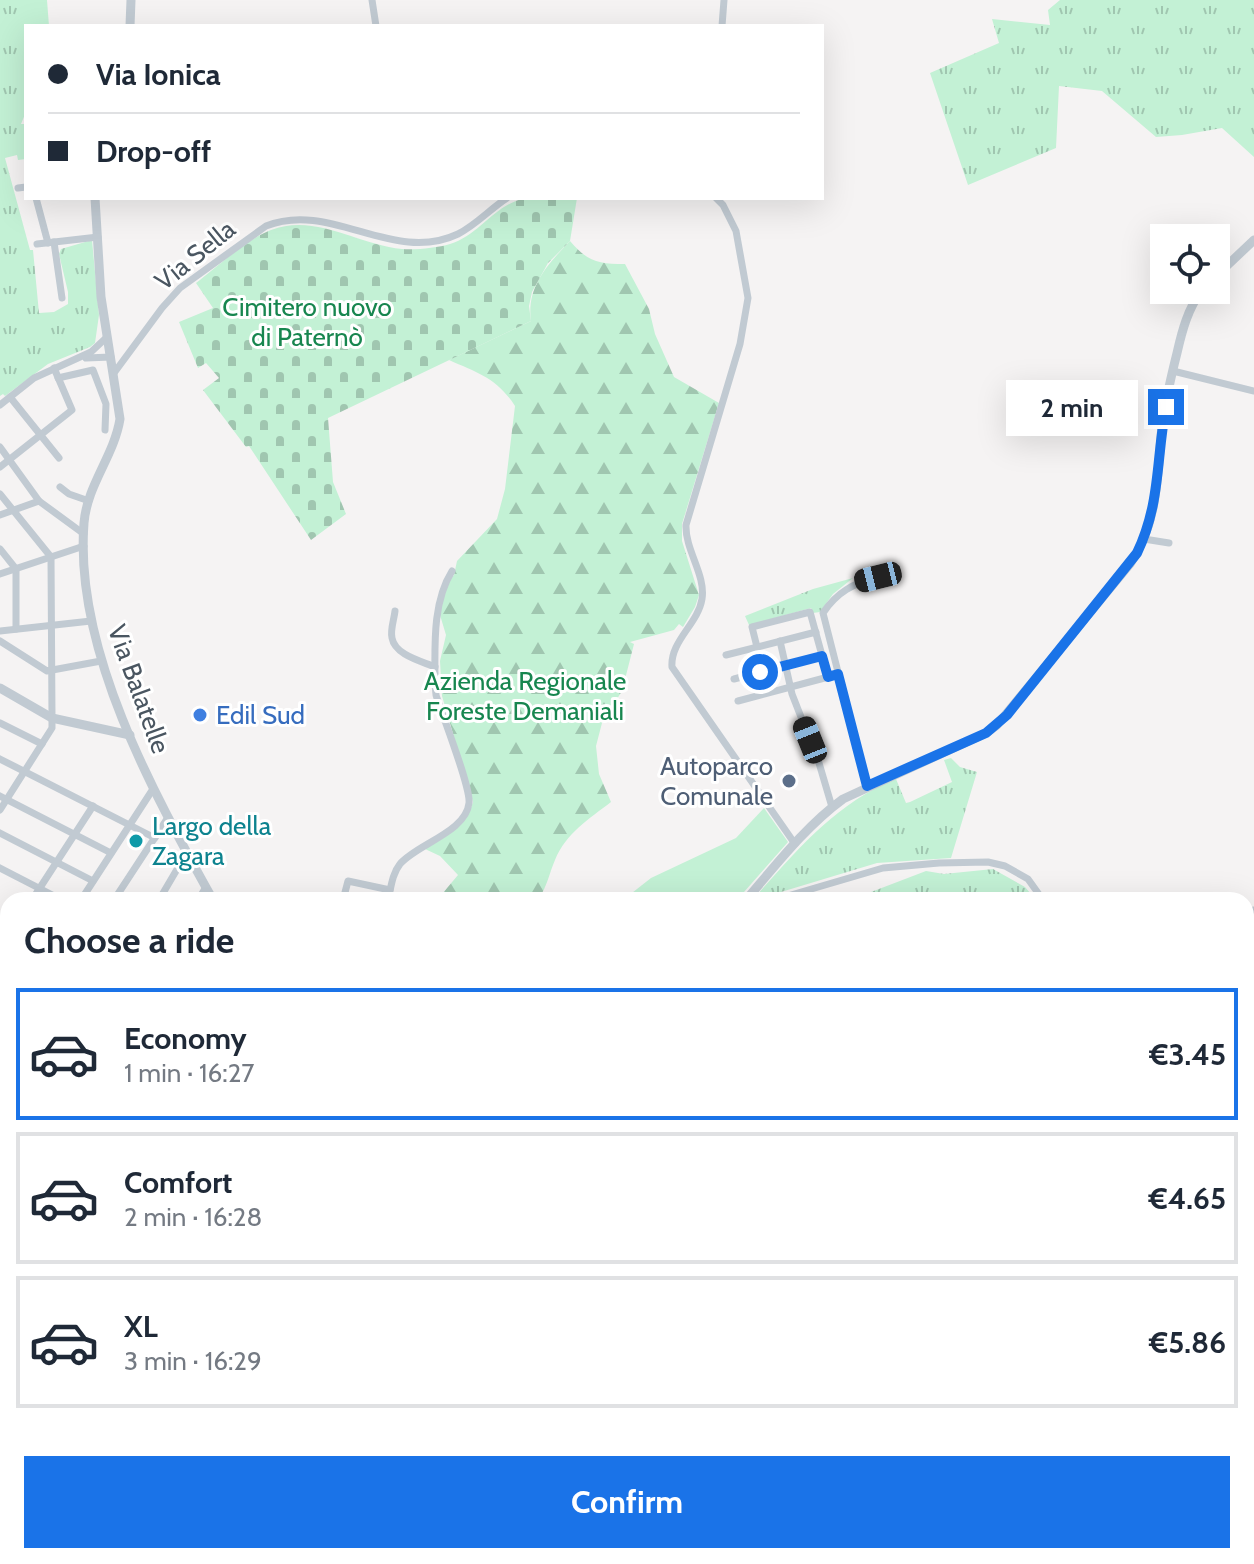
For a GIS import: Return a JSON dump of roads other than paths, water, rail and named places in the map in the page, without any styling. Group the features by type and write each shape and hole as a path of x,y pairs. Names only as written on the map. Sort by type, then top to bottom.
{"street":[{"path":"130,24 131,0"},
{"path":"372,0 376,24"},
{"path":"722,24 724,0"},
{"path":"37,200 51,242 62,298"},
{"name":"Via Balatelle","path":"95,200 101,297 120,406 118,429 89,501 84,534 91,621 101,661 153,789 209,892"},
{"name":"Via Sella","path":"114,373 180,288 266,226 282,221 313,220 341,225 391,242 418,243 457,234 504,200"},
{"path":"718,200 736,231 748,298 740,344 686,525 688,543 702,588 701,603 677,647 672,667 795,844"},
{"path":"37,244 98,237"},
{"path":"1230,263 1254,240"},
{"path":"753,892 832,807 867,786 986,733 1007,715 1130,564 1144,539 1157,495 1162,428 1173,371 1193,304"},
{"path":"0,405 34,378 91,352 107,337"},
{"path":"72,361 93,356 111,357"},
{"path":"0,467 72,410 54,368"},
{"path":"58,378 93,370 106,404 105,430"},
{"path":"1173,371 1254,391"},
{"path":"10,397 59,458"},
{"path":"0,447 39,501 84,534"},
{"path":"60,487 89,501"},
{"path":"0,494 51,557 52,718 52,728 3,798 0,810"},
{"path":"0,515 39,501"},
{"path":"1144,539 1169,543"},
{"path":"0,574 84,546"},
{"path":"0,549 16,569 16,629"},
{"path":"345,892 348,881 390,890 400,864 454,826 469,805 436,695 438,606 440,593 452,571"},
{"path":"867,786 823,613 847,588 878,577"},
{"path":"395,611 391,636 395,646 435,667"},
{"path":"757,647 752,627 810,612 828,677"},
{"path":"0,631 91,621"},
{"path":"726,655 816,632"},
{"path":"0,641 47,671 101,661"},
{"path":"780,641 791,687 832,807"},
{"path":"734,679 822,656"},
{"path":"738,701 838,674"},
{"path":"0,688 52,718 130,735"},
{"path":"0,723 42,744"},
{"path":"0,759 155,838"},
{"path":"85,892 153,789"},
{"path":"3,798 109,852"},
{"path":"37,892 93,806"},
{"path":"119,892 167,819"},
{"path":"0,833 91,880"},
{"path":"164,892 186,854"},
{"path":"801,892 883,868 988,862 1005,866 1028,879 1037,892"},
{"path":"0,868 47,892"},
{"path":"203,892 206,887"}],"place":[{"name":"Edil Sud","path":"200,715"},
{"name":"Autoparco Comunale","path":"789,781"},
{"name":"Largo della Zagara","path":"136,841"}],"park label":[{"name":"Cimitero nuovo di Paternò","path":"307,322"},
{"name":"Azienda Regionale Foreste Demaniali","path":"525,696"}]}
